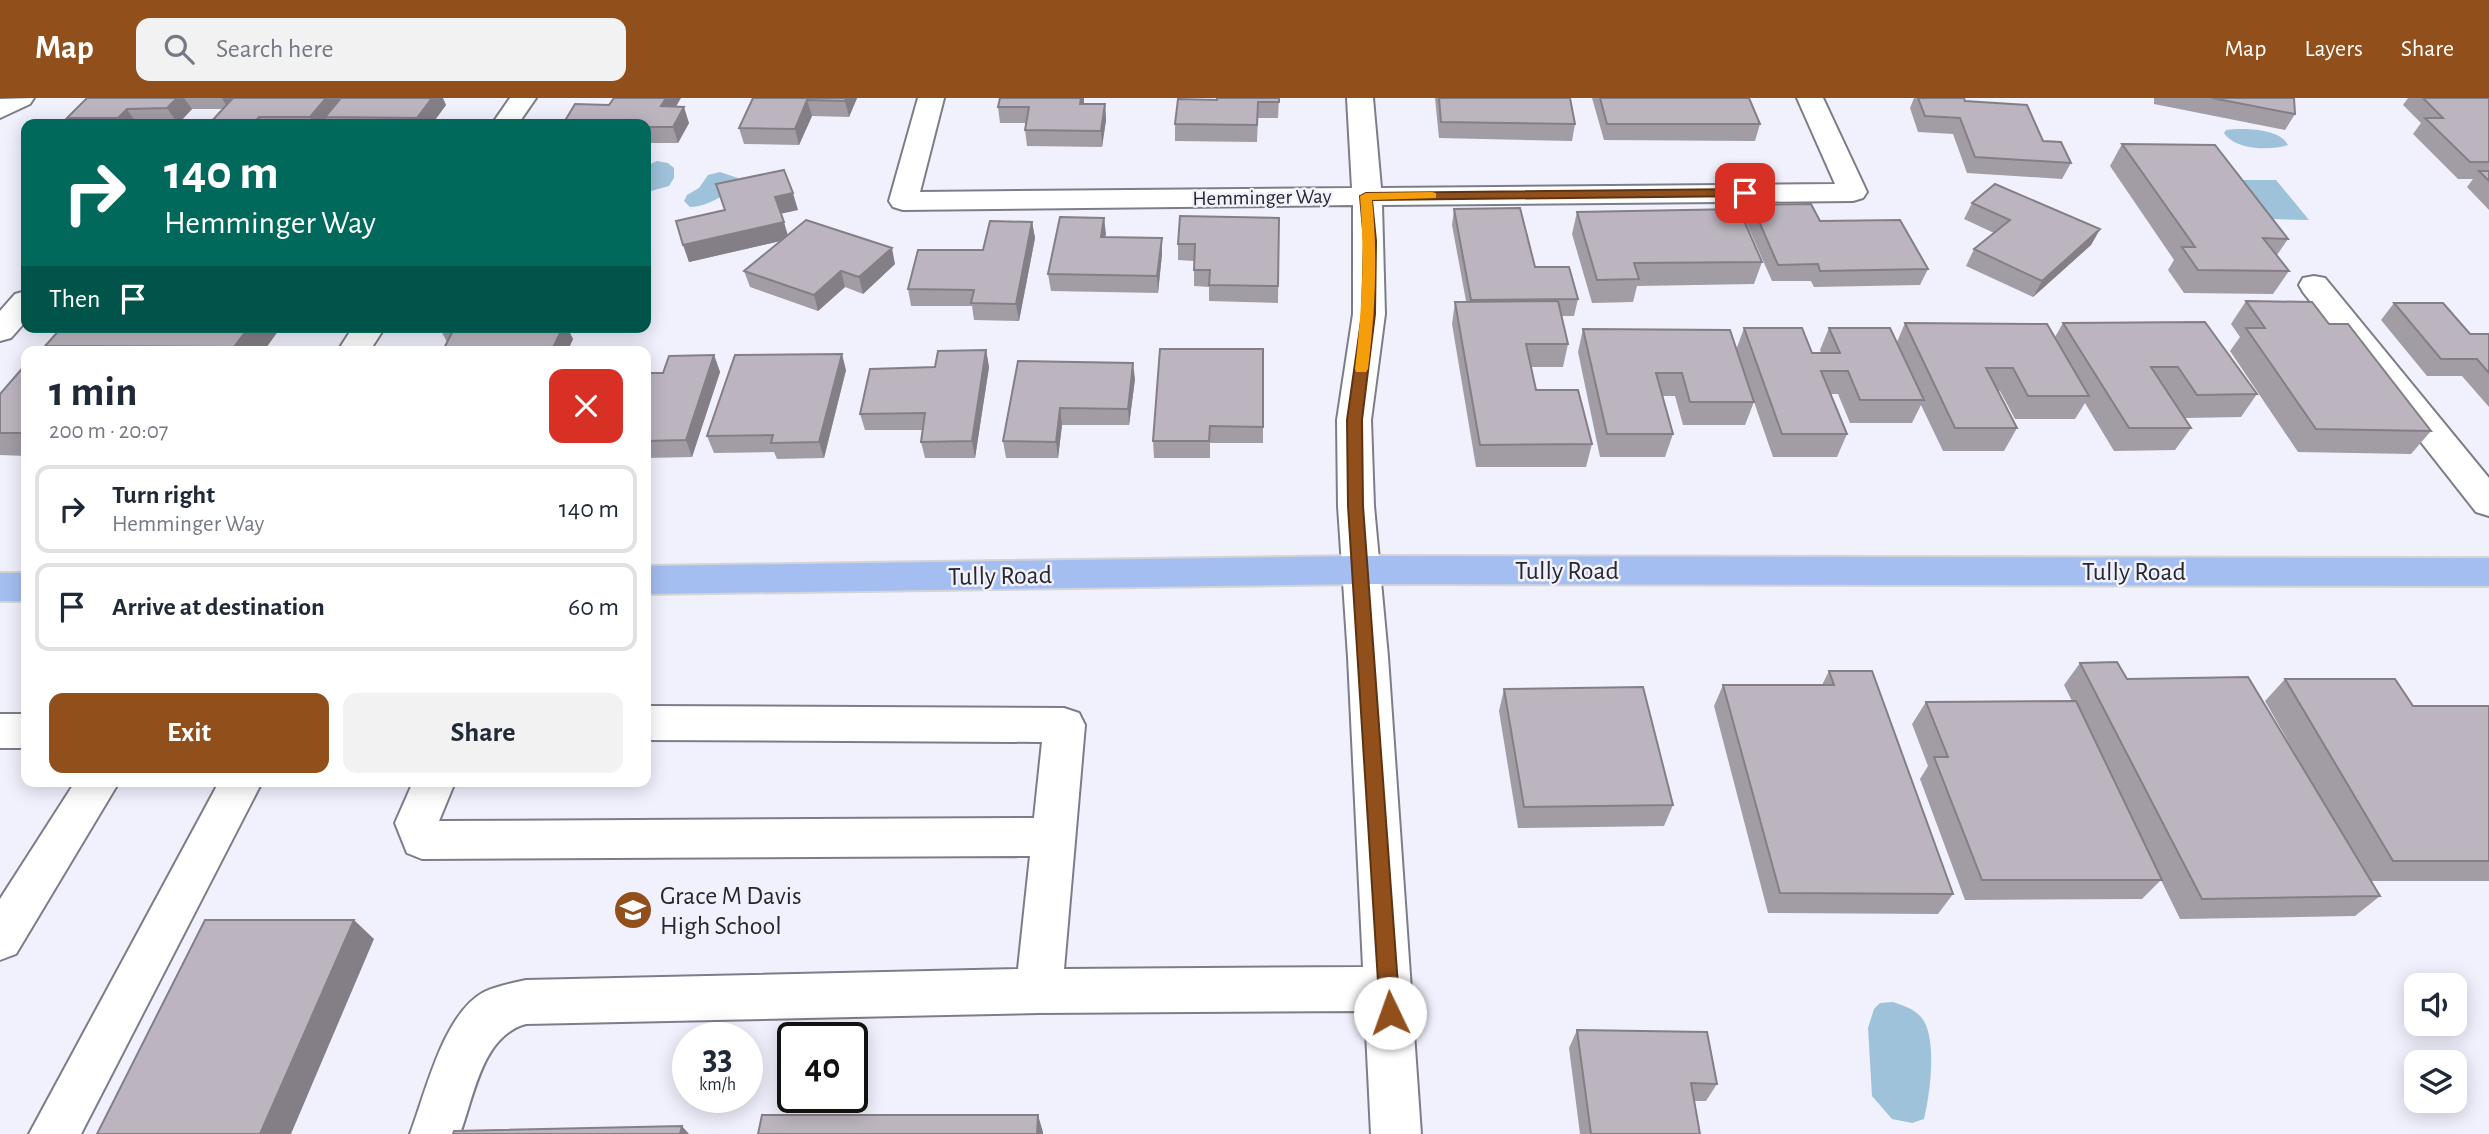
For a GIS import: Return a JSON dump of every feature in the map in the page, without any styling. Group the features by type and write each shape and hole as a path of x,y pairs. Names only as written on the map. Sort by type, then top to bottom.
{"main road":[{"name":"Tully Road","path":"651,580 1361,570 2489,572"},
{"path":"0,587 21,587"}],"street":[{"path":"0,110 21,98"},
{"path":"508,119 523,98"},
{"name":"Hemminger Way","path":"931,98 903,201 1853,192 1810,98"},
{"path":"1360,98 1370,241 1368,314 1354,420 1356,506 1396,1134"},
{"path":"0,285 21,285"},
{"path":"2314,285 2489,503"},
{"path":"0,331 21,307"},
{"path":"651,723 1064,725 1039,991"},
{"path":"0,939 95,787"},
{"path":"54,1134 238,787"},
{"path":"432,787 417,823 422,840 1054,837"},
{"path":"435,1134 471,1036 499,1009 526,1002 1039,991 1388,989"}],"water":[{"path":"2251,129 2269,132 2283,139 2288,145 2272,148 2244,146 2229,139 2224,133 2226,130"},
{"path":"657,161 668,163 674,168 674,178 669,186 651,191 651,164"},
{"path":"720,172 738,178 724,194 711,202 696,206 690,207 684,201 687,195 699,188 708,175"},
{"path":"2240,180 2276,180 2309,220 2272,219"},
{"path":"1893,1002 1921,1017 1929,1038 1931,1066 1924,1119 1912,1123 1892,1119 1872,1096 1868,1028 1874,1009 1880,1003"}],"building":[{"path":"87,98 177,98 167,108 127,109 118,118 67,118"},
{"path":"233,98 326,98 310,117 214,119"},
{"path":"341,98 432,98 417,118 325,117"},
{"path":"614,98 666,98 661,106 684,107 673,127 651,127 651,119 566,119 575,104 609,105"},
{"path":"753,98 846,98 845,101 807,100 795,129 739,128"},
{"path":"1000,98 1081,98 1080,104 1105,104 1101,131 1025,130 1029,107 998,107"},
{"path":"1279,98 1279,102 1258,102 1257,125 1175,124 1178,99"},
{"path":"1439,98 1570,98 1575,124 1441,122"},
{"path":"1600,98 1749,98 1760,124 1607,124"},
{"path":"1918,98 1964,98 1965,101 2027,105 2043,141 2061,142 2071,163 1975,157 1960,118 1925,116"},
{"path":"2212,98 2294,98 2295,114"},
{"path":"2423,98 2489,98 2489,162 2470,162 2425,118 2443,118"},
{"path":"2122,144 2215,145 2288,239 2263,238 2289,271 2198,270 2182,247 2195,247"},
{"path":"784,170 793,193 775,197 784,222 683,245 676,221 725,210 716,184"},
{"path":"2479,171 2489,171 2489,181"},
{"path":"1995,184 2100,229 2042,281 1974,249 2010,220 1972,203"},
{"path":"1811,204 1820,221 1900,220 1928,269 1820,271 1818,264 1778,265 1752,205"},
{"path":"1520,208 1535,267 1569,267 1578,299 1471,300 1454,209"},
{"path":"1739,209 1762,262 1634,263 1639,279 1597,280 1577,212"},
{"path":"1180,216 1279,218 1278,286 1209,285 1210,270 1194,270 1195,244 1178,244"},
{"path":"1060,217 1104,218 1101,237 1162,238 1157,276 1048,274"},
{"path":"806,220 892,248 859,277 841,271 814,295 744,271"},
{"path":"990,221 1032,222 1016,304 971,303 974,290 908,289 918,250 983,250"},
{"path":"1558,301 1568,344 1526,344 1536,390 1578,390 1592,444 1480,445 1455,302"},
{"path":"2246,301 2312,302 2329,324 2348,324 2431,431 2316,429 2246,328 2265,328"},
{"path":"2394,303 2443,303 2470,334 2489,334 2489,373 2477,359 2441,359"},
{"path":"2205,322 2257,394 2197,395 2178,367 2151,367 2191,428 2129,428 2063,323"},
{"path":"1905,323 2047,324 2089,396 2028,396 2013,368 1986,368 2017,428 1955,428"},
{"path":"1744,328 1802,328 1812,353 1840,353 1829,328 1890,328 1924,400 1860,400 1848,371 1821,371 1847,434 1782,434"},
{"path":"1583,329 1730,330 1754,402 1690,402 1682,373 1656,373 1673,434 1607,434"},
{"path":"57,333 244,333 235,346 45,346"},
{"path":"452,333 560,333 554,346 445,346"},
{"path":"1160,349 1263,349 1263,427 1210,426 1209,441 1153,441"},
{"path":"986,350 972,441 921,442 925,413 860,414 870,369 935,367 938,351"},
{"path":"842,354 819,442 771,443 773,435 707,436 735,355"},
{"path":"714,355 686,440 651,441 651,373 663,373 669,356"},
{"path":"1018,361 1133,363 1128,409 1060,408 1056,442 1003,441"},
{"path":"21,370 21,433 0,433 0,394"},
{"path":"2117,662 2127,679 2248,677 2380,896 2202,899 2080,663"},
{"path":"1829,671 1872,671 1953,894 1780,893 1723,685 1834,685"},
{"path":"2285,679 2395,679 2413,706 2489,706 2489,861 2393,861"},
{"path":"1643,687 1673,805 1524,807 1504,689"},
{"path":"2076,701 2162,880 1982,880 1934,757 1948,757 1926,702"},
{"path":"205,920 354,920 260,1134 97,1134"},
{"path":"1577,1030 1707,1032 1717,1084 1691,1083 1700,1134 1591,1134"},
{"path":"762,1115 1038,1115 1037,1134 758,1134"},
{"path":"682,1126 680,1134 453,1134 454,1131"}],"slow traffic":[{"path":"1361,369 1368,314 1370,241 1366,196 1432,196"}],"place":[{"name":"Grace M Davis High School","path":"633,910"}],"route":[{"path":"1390,1013 1356,506 1354,420 1368,314 1370,241 1366,196 1745,193"}]}
